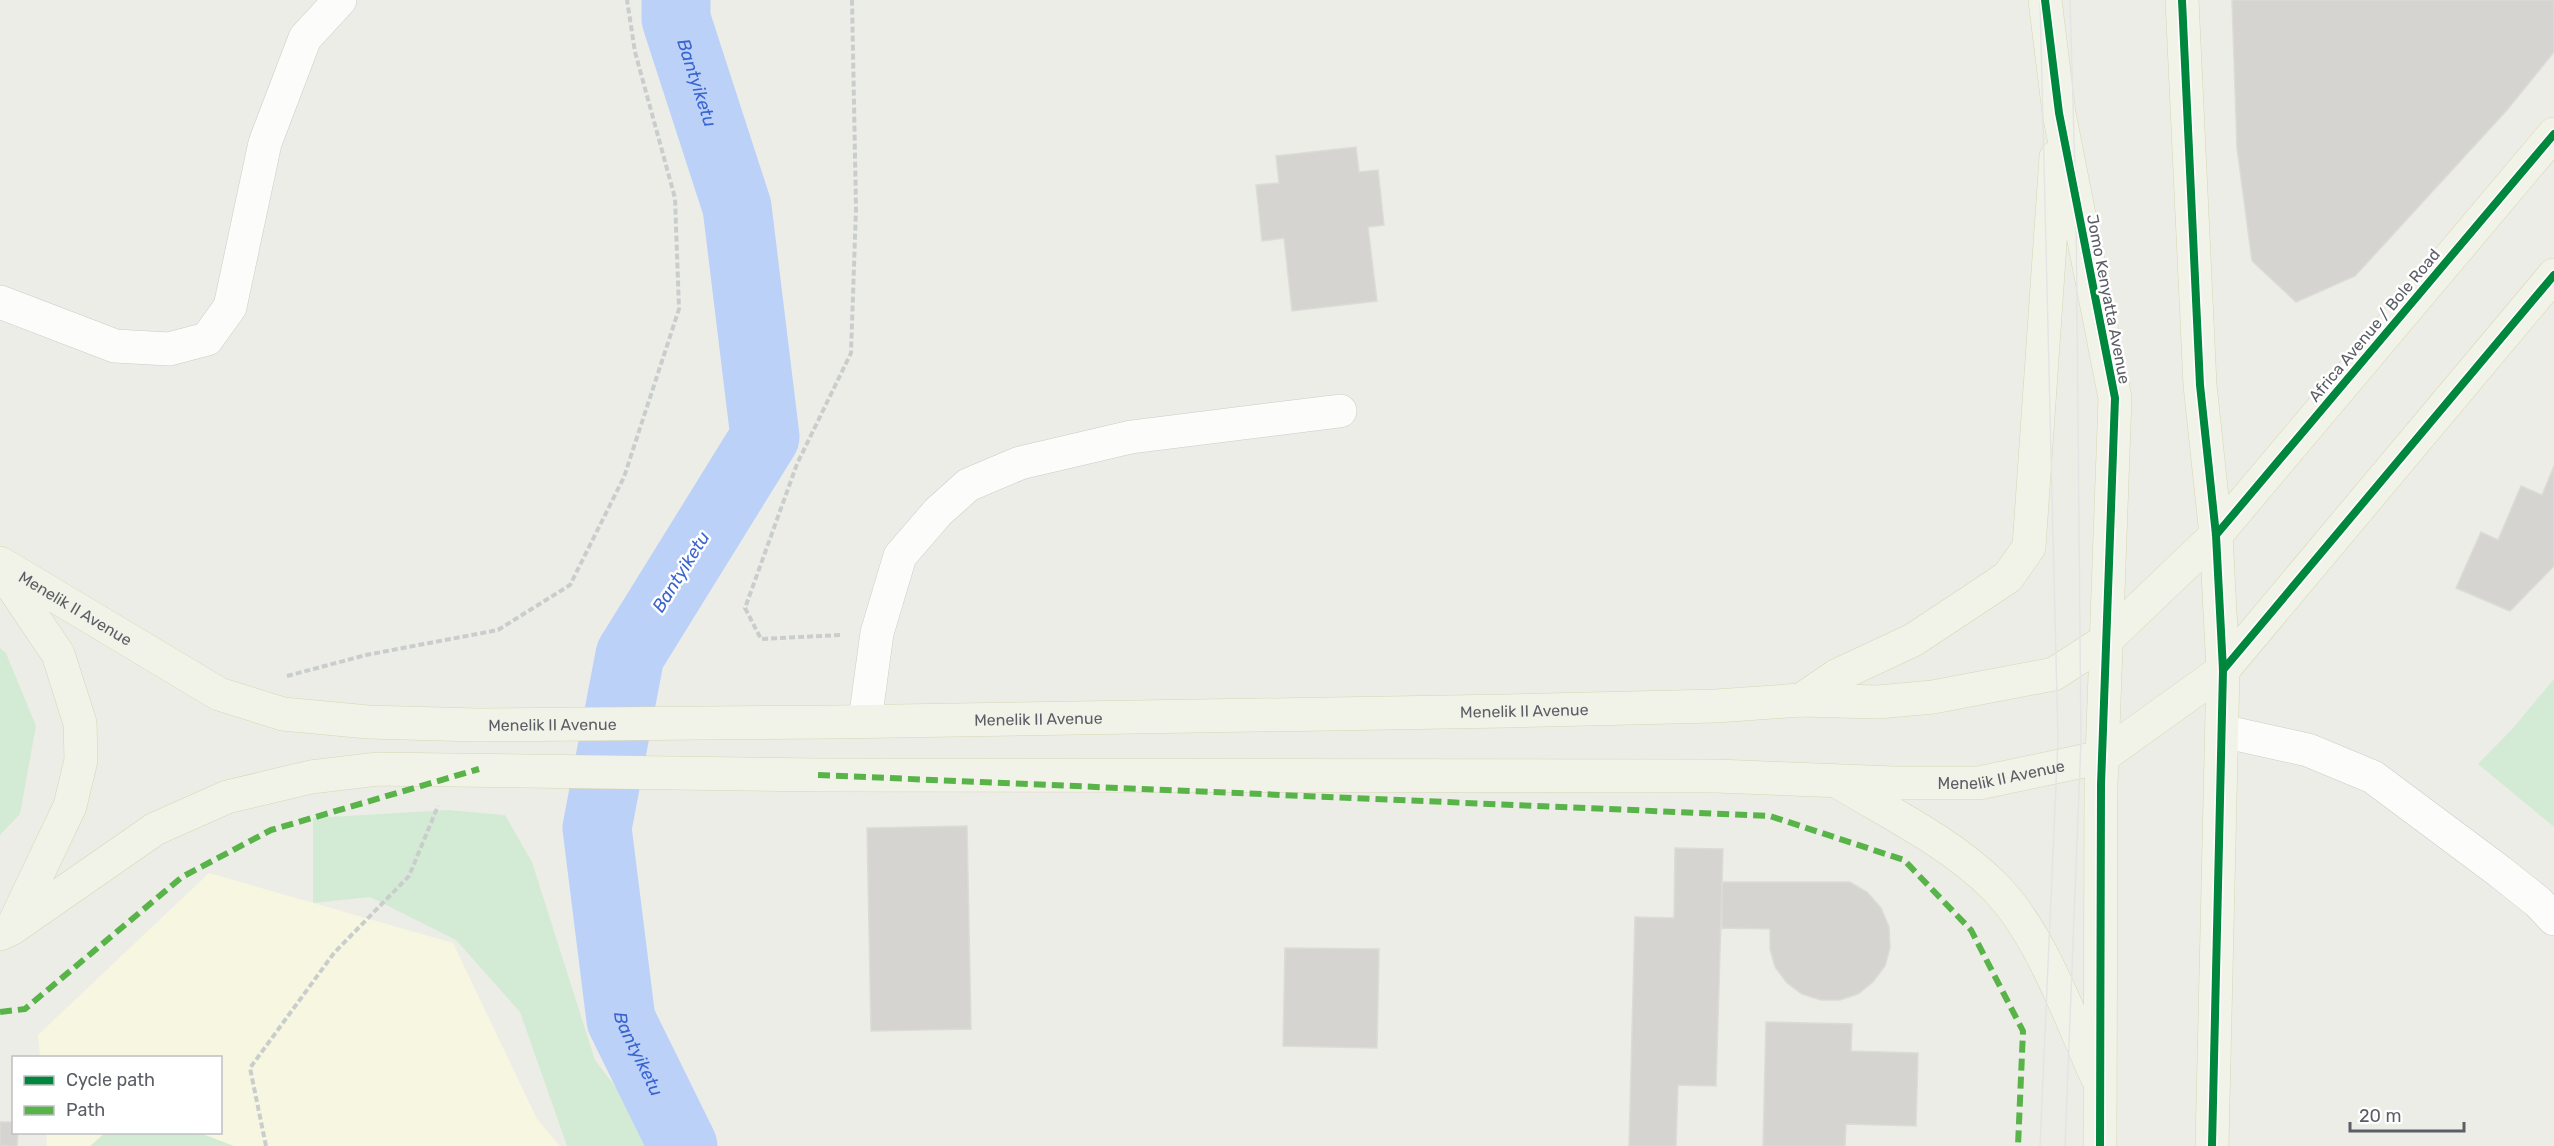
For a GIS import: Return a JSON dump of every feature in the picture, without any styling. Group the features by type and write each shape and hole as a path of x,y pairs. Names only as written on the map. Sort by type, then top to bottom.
{"main road":[{"name":"Jomo Kenyatta Avenue","path":"2045,0 2059,113 2115,398 2102,757 2100,1146"},
{"path":"2182,0 2200,385 2216,535 2223,670 2212,1146"},
{"path":"1801,700 1836,676 1913,640 2008,577 2029,547 2059,113"},
{"name":"Africa Avenue / Bole Road","path":"2105,641 2216,535 2264,475 2554,134"},
{"path":"2102,757 2223,670 2554,275"},
{"path":"0,565 58,654 80,723 81,760 70,806 6,932"},
{"name":"Menelik II Avenue","path":"0,565 219,694 283,714 368,722 478,725 850,722 1693,707 1801,700 1878,702 1932,697 2054,674 2105,641"},
{"name":"Menelik II Avenue","path":"6,932 156,829 227,796 311,777 378,769 818,775 1768,776 1836,781 1979,783 2102,757"},
{"path":"1836,781 1951,849 1995,888 2036,943 2101,1087"}],"street":[{"path":"0,302 115,346 169,349 207,339 230,307 265,142 305,38 340,0"},
{"path":"850,722 900,556 938,512 968,485 1020,463 1131,437 1340,411"},
{"path":"2222,731 2308,750 2373,777 2499,871 2538,902 2554,919"}],"path":[{"path":"276,679 366,655 498,630 570,585 624,477 679,309 675,198 635,52 627,0"},
{"path":"852,0 856,208 851,353 797,464 745,608 761,639 877,633"},
{"path":"266,1146 250,1068 334,953 409,876 441,799"}],"shaded area":[{"path":"0,648 6,653 36,726 20,814 0,835"},
{"path":"2554,679 2554,827 2478,764 2513,728"},
{"path":"448,810 505,815 532,862 595,1060 660,1146 567,1146 520,1012 456,940 370,897 313,903 313,818"},
{"path":"209,873 453,943 537,1119 560,1146 47,1146 46,1134 222,1134 222,1056 40,1056 38,1035"},
{"path":"104,1134 203,1134 234,1146 90,1146"}],"building":[{"path":"2232,0 2554,0 2554,52 2507,110 2355,276 2296,302 2252,261 2237,148"},
{"path":"1356,147 1359,172 1378,170 1384,225 1368,227 1377,301 1292,311 1284,238 1262,241 1256,185 1279,183 1276,156"},
{"path":"2554,466 2554,566 2510,611 2456,588 2481,532 2498,540 2521,486 2542,495"},
{"path":"967,826 971,1029 871,1031 867,828"},
{"path":"1675,848 1723,849 1716,1086 1678,1085 1676,1146 1629,1146 1635,917 1674,918"},
{"path":"1722,882 1850,882 1867,892 1881,908 1889,927 1890,948 1885,966 1873,982 1858,994 1840,1000 1821,1000 1802,994 1787,983 1775,967 1770,949 1770,929 1722,928"},
{"path":"1285,948 1379,949 1377,1048 1283,1046"},
{"path":"1766,1022 1852,1024 1851,1051 1918,1053 1916,1126 1846,1124 1845,1146 1763,1146"},
{"path":"0,1122 12,1122 12,1134 18,1134 17,1146 0,1146"}],"waterway":[{"name":"Bantyiketu","path":"676,0 676,19 737,207 765,437 630,655 597,828 621,1020 683,1146"}],"tram line":[{"path":"2040,0 2058,740 2040,1146"},
{"path":"2065,1146 2081,741 2076,207 2070,0"}],"marked path":[{"path":"0,1012 25,1009 182,877 271,830 479,769"},
{"path":"818,775 1770,816 1904,860 1971,930 2023,1031 2018,1146"}],"cycle path":[{"path":"2045,0 2059,113 2115,398 2101,785 2100,1146"},
{"path":"2182,0 2200,385 2216,535 2223,670 2212,1146"},
{"path":"2216,535 2554,134"},
{"path":"2223,670 2554,275"}]}
